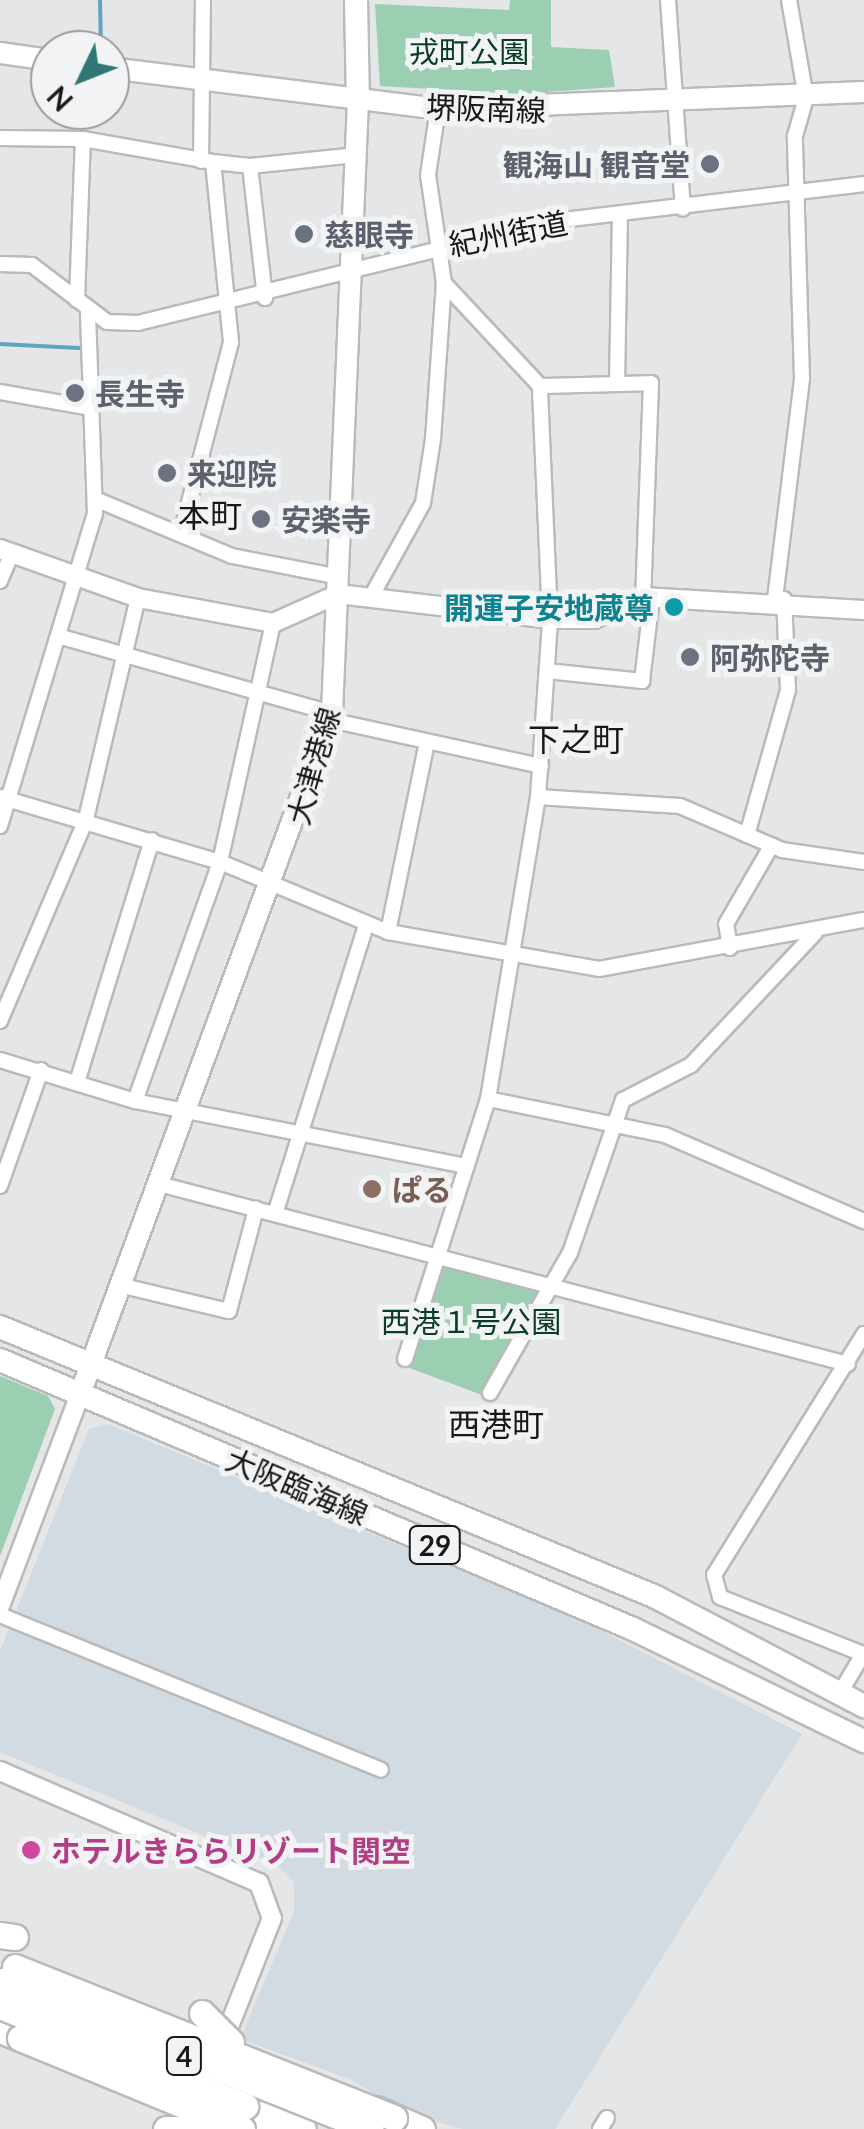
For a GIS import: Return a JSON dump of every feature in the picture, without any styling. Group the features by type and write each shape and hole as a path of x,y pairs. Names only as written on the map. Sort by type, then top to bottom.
{"highway":[{"path":"4,1970 422,2129"},
{"name":"4","path":"4,1970 370,2129"},
{"name":"4","path":"0,2006 304,2129"},
{"path":"202,2013 230,2042 398,2123"},
{"path":"10,2034 242,2129"},
{"path":"166,2129 204,2129"}],"main road":[{"path":"356,0 358,101"},
{"path":"0,53 30,57"},
{"name":"堺阪南線","path":"130,71 438,109 675,105 864,92"},
{"name":"大津港線","path":"80,1394 123,1286 184,1110 274,883 331,717 358,101"},
{"name":"大阪臨海線","path":"0,1328 656,1597 864,1706"},
{"name":"大阪臨海線","path":"0,1360 633,1630 864,1741"}],"street":[{"path":"180,533 231,342 207,162 203,0"},
{"path":"668,0 682,208"},
{"path":"747,834 788,690 780,599 802,378 795,190 806,98 789,0"},
{"path":"371,597 422,503 444,283 442,244 428,174 438,109"},
{"path":"0,138 84,139 250,166 357,155"},
{"path":"0,826 4,798 61,637 95,499 82,305 84,139"},
{"path":"250,166 264,298"},
{"name":"紀州街道","path":"0,264 32,265 82,305 138,323 226,308 353,274 442,244 620,214 864,184"},
{"path":"617,384 620,214"},
{"path":"405,1359 488,1098 538,797 550,619 540,386 444,283"},
{"path":"540,386 651,383 642,681 547,671"},
{"path":"0,392 91,408"},
{"path":"95,499 232,556 371,597 550,619 594,619 647,597 780,599 864,610"},
{"path":"0,581 6,551 138,598 273,623 338,586"},
{"path":"0,1020 86,819 138,598"},
{"path":"135,1100 220,862 262,698 273,623"},
{"path":"61,637 426,746 542,766"},
{"path":"388,932 426,746"},
{"path":"538,797 680,806 772,845 864,862"},
{"path":"4,798 86,819 220,862 388,932 600,969 815,933 864,920"},
{"path":"78,1080 152,840"},
{"path":"730,948 726,924 772,845"},
{"path":"275,1214 297,1128 366,925"},
{"path":"490,1393 586,1214 624,1100 691,1065 815,933"},
{"path":"0,1060 135,1100 297,1128 467,1166"},
{"path":"0,1186 41,1070"},
{"path":"488,1098 612,1128 665,1135 864,1221"},
{"path":"159,1184 848,1364"},
{"path":"123,1286 230,1310 256,1209"},
{"path":"840,1693 863,1654 720,1597 714,1575 864,1334"},
{"path":"0,1606 80,1394"},
{"path":"0,1615 381,1770"},
{"path":"0,1771 259,1882 272,1918 188,2129"},
{"path":"4,1970 216,2058 398,2123"},
{"path":"0,2019 263,2129"}],"shaded area":[{"path":"108,1424 582,1621 802,1734 555,2129 463,2129 404,2112 350,2079 240,2039 294,1912 294,1882 278,1866 0,1752 0,1651 89,1429"}],"green space":[{"name":"戎町公園","path":"510,0 551,0 551,47 609,50 615,87 518,94 380,86 375,4 509,10"},
{"name":"西港１号公園","path":"441,1266 542,1290 482,1395 407,1367"},
{"path":"0,1376 48,1396 55,1409 0,1556"}],"waterway":[{"path":"100,0 101,30"},
{"path":"0,344 79,348"}],"place":[{"name":"観海山 観音堂","path":"710,164"},
{"name":"慈眼寺","path":"304,234"},
{"name":"長生寺","path":"75,393"},
{"name":"来迎院","path":"167,473"},
{"name":"安楽寺","path":"261,519"},
{"name":"開運子安地蔵尊","path":"674,607"},
{"name":"阿弥陀寺","path":"690,657"},
{"name":"ぱる","path":"372,1189"},
{"name":"ホテルきららリゾート関空","path":"31,1850"}],"district":[{"name":"本町","path":"210,515"},
{"name":"下之町","path":"576,739"},
{"name":"西港町","path":"496,1424"}]}
